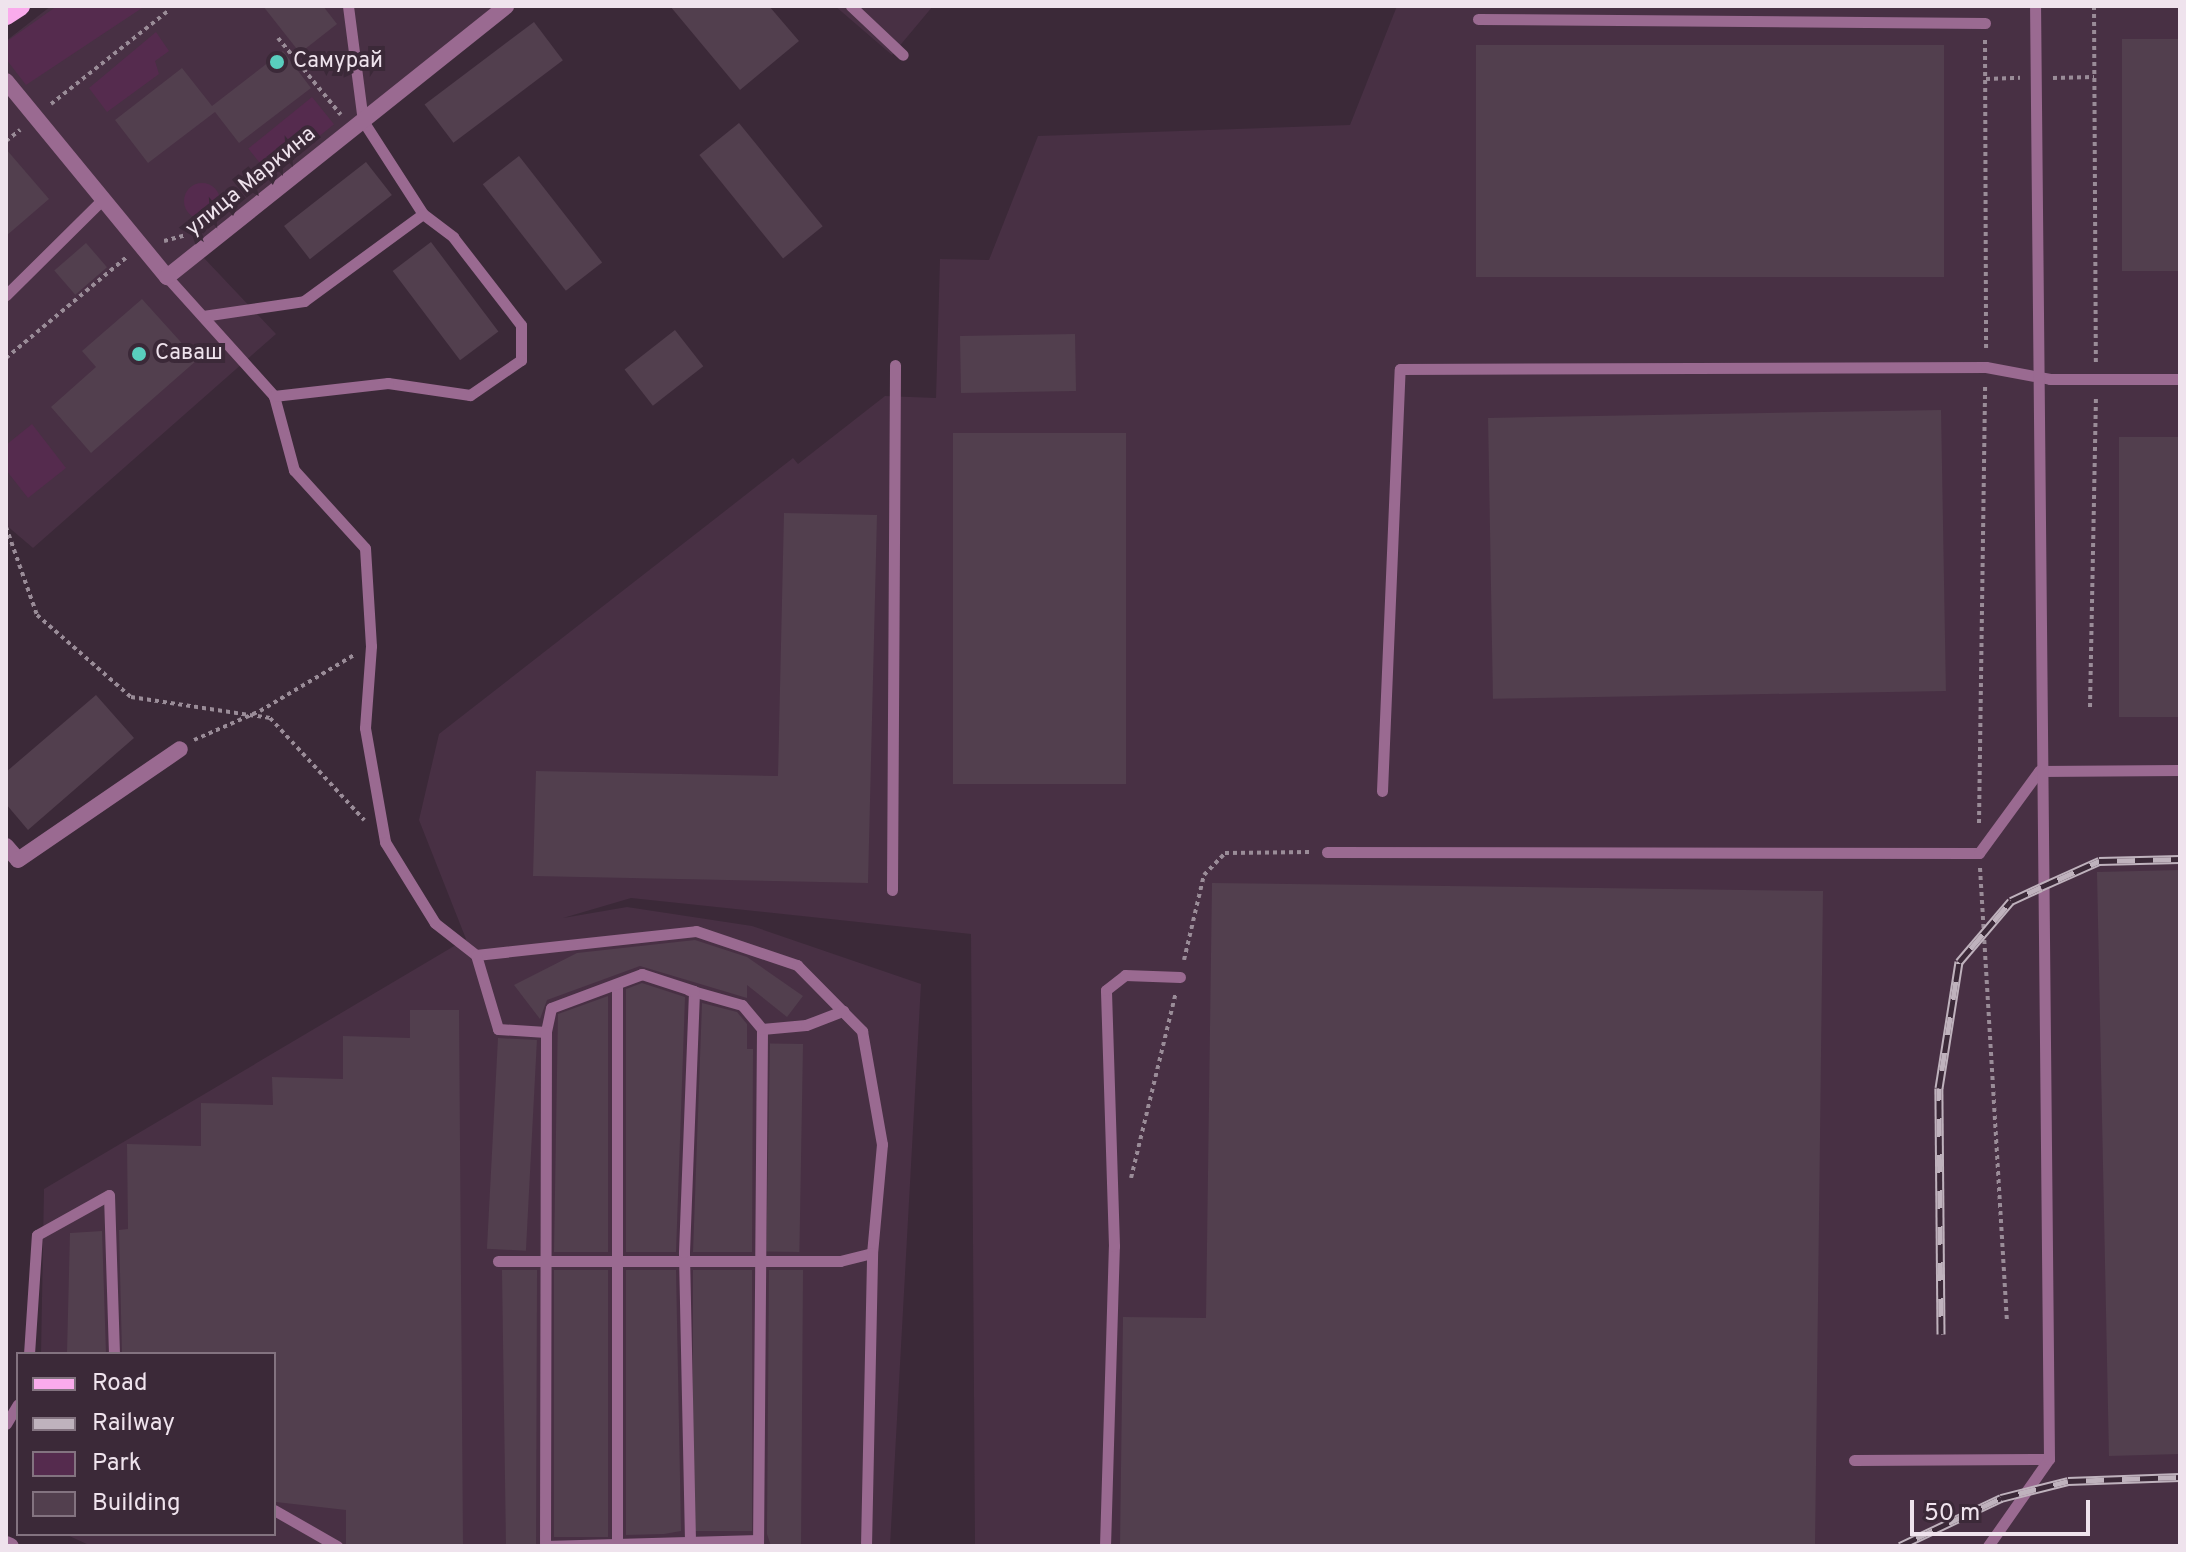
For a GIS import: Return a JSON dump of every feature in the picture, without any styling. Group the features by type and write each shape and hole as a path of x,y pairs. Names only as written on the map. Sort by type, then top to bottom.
{"main road":[{"path":"6,15 20,6"}],"street":[{"name":"улица Маркина","path":"167,277 506,6"},
{"path":"6,81 100,202 167,277"},
{"path":"6,846 18,860 180,749"}],"lane":[{"path":"274,396 388,383 470,395 521,360 521,325 453,237 423,214 358,125 348,6"},
{"path":"851,6 903,55"},
{"path":"1988,1546 2049,1459 2034,377 2035,6"},
{"path":"1478,19 1985,23"},
{"path":"6,295 100,202"},
{"path":"203,316 304,301 423,214"},
{"path":"167,277 274,396 294,470 365,548 371,646 365,728 385,842 435,923 476,955 498,1029 546,1032"},
{"path":"892,890 895,365"},
{"path":"1382,791 1400,369 1986,367 2034,377 2180,379"},
{"path":"2039,771 2180,770"},
{"path":"1327,852 1979,853 2039,771"},
{"path":"476,955 696,931 797,965 862,1031 882,1144 872,1253 866,1546"},
{"path":"642,974 742,1005 762,1029 758,1543 617,1542 545,1546 546,1032 551,1008 617,986 642,974"},
{"path":"1105,1546 1114,1246 1106,990 1125,975 1180,977"},
{"path":"617,986 617,1542"},
{"path":"683,988 694,991 684,1261 690,1541"},
{"path":"762,1029 806,1025 843,1011"},
{"path":"29,1352 37,1235 109,1195 114,1352"},
{"path":"498,1261 840,1261 872,1253"},
{"path":"1854,1460 2049,1459"},
{"path":"276,1511 337,1546"}],"path":[{"path":"2090,707 2096,379 2094,6"},
{"path":"6,141 168,11"},
{"path":"1985,23 1986,367 1979,853 2007,1321"},
{"path":"278,38 358,125"},
{"path":"6,358 140,247 197,232"},
{"path":"6,527 37,615 131,697 270,718 385,842"},
{"path":"180,749 371,646"},
{"path":"1128,1187 1204,875 1225,853 1327,852"}],"shaded area":[{"path":"51,6 516,6 204,258 276,334 33,548 6,525 6,41"},
{"path":"835,6 933,6 892,55"},
{"path":"1397,6 2180,6 2180,1546 975,1546 971,934 631,898 563,918 627,907 752,926 921,984 890,1546 91,1546 69,1536 276,1536 276,1352 41,1352 44,1189 466,939 419,820 439,734 793,458 798,464 885,396 936,398 940,259 989,260 1038,136 1350,125"}],"green space":[{"path":"57,6 145,6 26,85 6,59 6,42"},
{"path":"156,32 169,51 155,61 159,74 107,112 89,88"},
{"path":"312,97 334,124 270,176 248,149"},
{"path":"202,183 215,188 220,201 215,214 202,219 189,214 184,201 189,188"},
{"path":"32,424 66,468 28,498 6,470 6,445"}],"building":[{"path":"263,6 323,6 337,24 300,53"},
{"path":"670,6 769,6 799,41 740,90"},
{"path":"534,22 563,60 453,143 425,104"},
{"path":"2122,39 2180,39 2180,271 2122,271"},
{"path":"1476,45 1944,45 1944,277 1476,277"},
{"path":"283,51 311,88 239,143 215,112 148,163 115,120 182,68 212,106"},
{"path":"739,123 823,226 783,258 699,155"},
{"path":"6,149 49,199 6,236"},
{"path":"519,156 602,262 566,291 483,184"},
{"path":"366,162 392,195 310,259 284,226"},
{"path":"431,242 498,331 460,360 393,271"},
{"path":"86,243 107,267 75,295 54,271"},
{"path":"142,299 197,360 91,453 51,407 96,367 82,351"},
{"path":"675,330 703,366 653,406 625,369"},
{"path":"1075,334 1076,391 961,393 960,336"},
{"path":"1941,410 1946,691 1493,699 1488,418"},
{"path":"953,433 1126,433 1126,784 953,784"},
{"path":"2119,437 2180,437 2180,717 2119,717"},
{"path":"784,513 877,515 868,883 533,876 536,771 778,776"},
{"path":"96,695 134,738 28,830 6,804 6,772"},
{"path":"2180,870 2180,1454 2109,1456 2097,872"},
{"path":"1212,883 1823,891 1815,1546 1120,1546 1123,1317 1206,1318"},
{"path":"695,940 747,957 803,996 787,1017 747,985 747,998 640,966 547,1000 540,1019 514,985 577,953"},
{"path":"642,983 685,997 676,1252 626,1252 626,989"},
{"path":"608,996 608,1252 554,1252 558,1014"},
{"path":"702,1003 737,1012 747,1024 747,1049 753,1049 752,1252 693,1252"},
{"path":"410,1010 459,1010 463,1546 346,1546 346,1510 276,1502 276,1352 122,1352 119,1230 128,1229 127,1144 201,1146 201,1103 273,1105 272,1077 343,1079 343,1036 410,1038"},
{"path":"498,1038 537,1040 526,1251 487,1249"},
{"path":"770,1043 803,1044 799,1252 766,1251"},
{"path":"102,1231 106,1352 67,1352 70,1233"},
{"path":"502,1270 537,1270 536,1546 506,1546"},
{"path":"554,1270 608,1270 608,1537 554,1537"},
{"path":"626,1270 676,1270 681,1531 626,1535"},
{"path":"693,1270 752,1270 752,1531 693,1531"},
{"path":"769,1270 803,1270 801,1546 771,1546 767,1534"}],"railway":[{"path":"1941,1334 1939,1088 1959,962 2011,901 2041,887 2099,861 2180,859"},
{"path":"1900,1546 2001,1498 2068,1481 2180,1477"}],"place":[{"name":"Самурай","path":"277,62"},
{"name":"Саваш","path":"139,354"}]}
